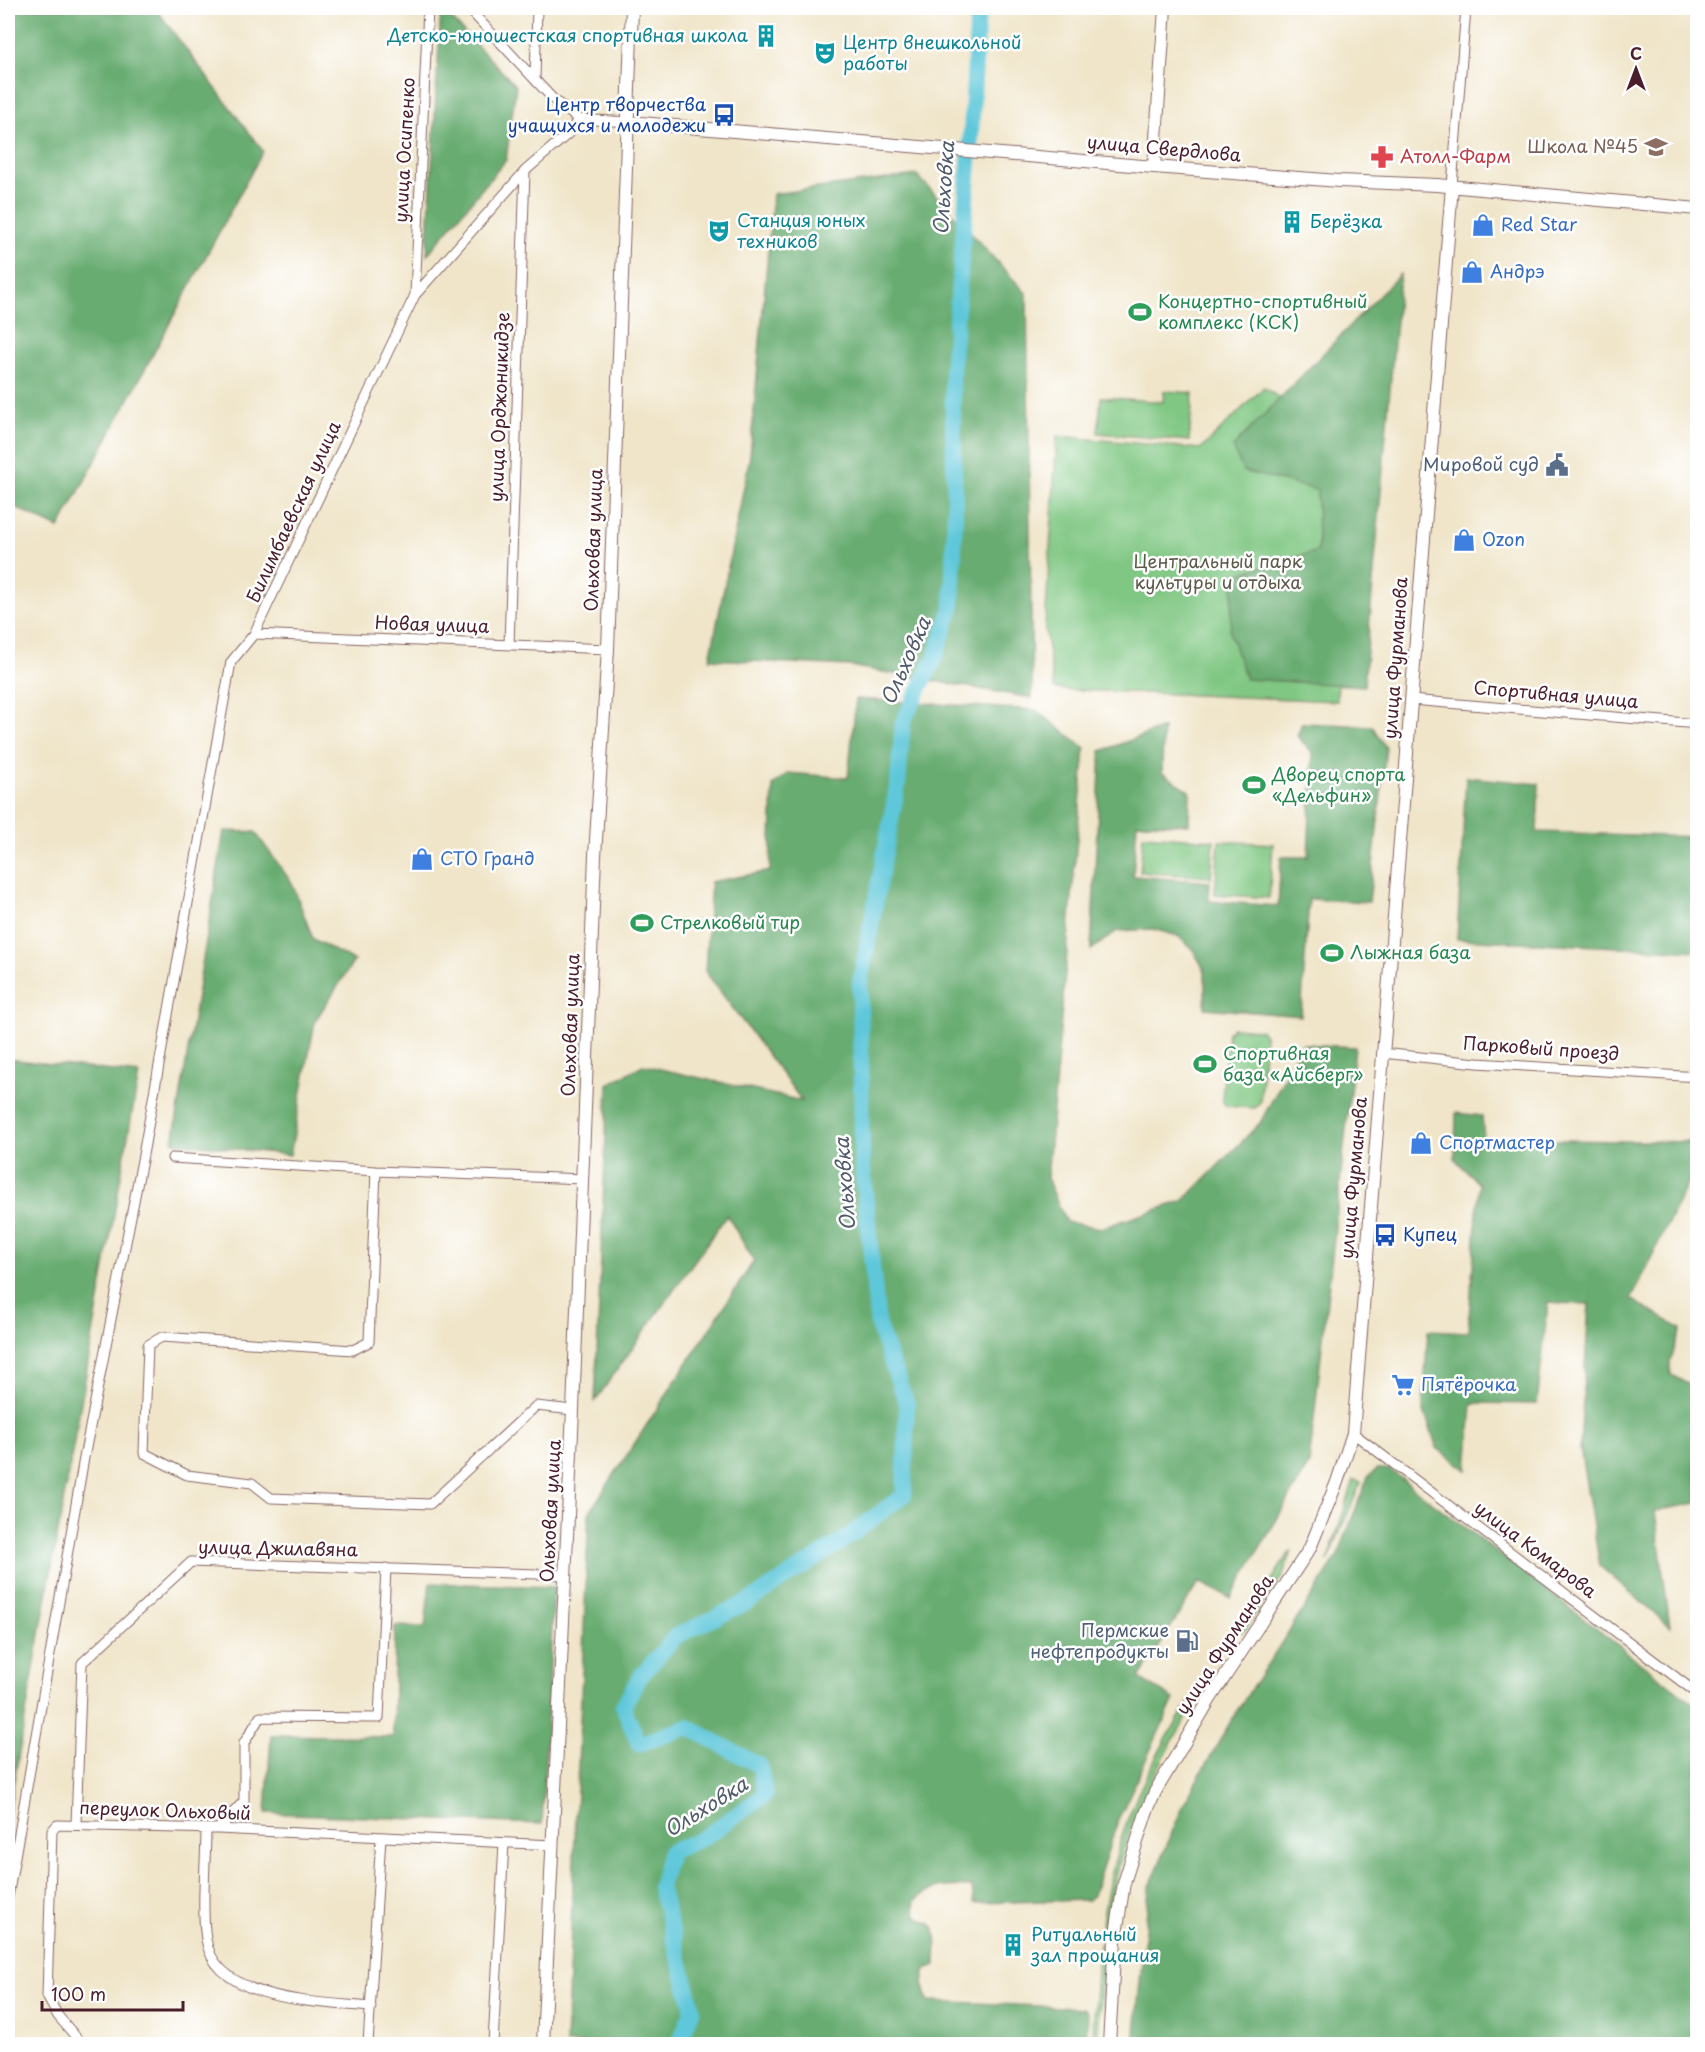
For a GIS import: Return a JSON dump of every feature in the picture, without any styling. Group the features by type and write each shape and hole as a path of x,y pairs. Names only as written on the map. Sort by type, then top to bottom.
{"main road":[{"name":"Ольховая улица","path":"543,2044 566,1575 595,856 608,649 632,8"},
{"path":"1154,166 1165,8"},
{"name":"улица Свердлова","path":"629,122 1154,166 1452,186 1698,209"},
{"name":"улица Фурманова","path":"1109,2044 1115,1940 1124,1883 1146,1813 1155,1792 1210,1699 1310,1548 1337,1482 1353,1433 1452,186"}],"street":[{"name":"улица Осипенко","path":"415,295 428,8"},
{"path":"468,8 553,99 578,119 629,122"},
{"path":"535,78 537,8"},
{"name":"улица Фурманова","path":"1452,186 1466,8"},
{"name":"Билимбаевская улица","path":"8,1897 82,1469 143,1155 231,662 254,634 415,295 525,171 570,132 578,119"},
{"name":"улица Орджоникидзе","path":"509,645 525,171"},
{"name":"Новая улица","path":"254,634 608,649"},
{"name":"Спортивная улица","path":"1411,700 1698,724"},
{"name":"Парковый проезд","path":"1382,1053 1698,1077"},
{"path":"172,1158 376,1171 583,1179"},
{"path":"376,1171 369,1342 353,1350 162,1337 148,1345 144,1453 187,1475 252,1483 271,1497 430,1504 536,1406 573,1410"},
{"name":"улица Комарова","path":"1353,1433 1698,1694"},
{"name":"улица Джилавяна","path":"76,1824 82,1663 191,1562 566,1575"},
{"path":"218,1829 244,1801 244,1743 260,1717 380,1718 386,1568"},
{"name":"переулок Ольховый","path":"82,2044 58,2016 47,1996 52,1831 57,1825 218,1829 553,1845"},
{"path":"206,1829 206,1940 220,1971 251,1988 289,1999 371,2007"},
{"path":"368,2044 381,1837"},
{"path":"493,2044 504,1843"}],"green space":[{"path":"8,8 155,8 263,151 59,528 8,504"},
{"path":"441,8 516,86 506,160 427,255"},
{"path":"917,175 1027,294 1032,698 849,666 710,659 750,456 773,194"},
{"path":"1400,274 1364,686 1246,679 1230,633 1234,575 1318,551 1317,490 1243,471 1233,447"},
{"name":"Центральный парк культуры и отдыха","path":"1264,387 1290,406 1348,416 1337,701 1054,689 1045,628 1057,436 1201,449"},
{"path":"1164,391 1193,393 1189,441 1098,433 1101,397 1163,402"},
{"path":"856,699 1036,710 1085,748 1047,1178 1066,1222 1101,1228 1183,1201 1260,1123 1302,1044 1355,1047 1309,1464 1231,1598 1199,1582 1139,1678 1174,1699 1118,1820 1093,1895 1089,1900 974,1903 972,1887 956,1886 935,1889 915,1901 916,1914 933,1926 936,1934 936,1965 926,1969 923,1983 928,2001 1083,2008 1088,2014 1086,2044 566,2044 589,1513 754,1261 727,1215 595,1401 608,1084 643,1065 802,1101 705,971 711,882 770,871 773,785 788,773 848,778"},
{"path":"1302,723 1372,726 1386,748 1369,902 1309,899 1301,1016 1205,1008 1205,971 1193,950 1178,936 1153,929 1117,931 1091,950 1101,751 1163,728 1162,773 1190,791 1189,824 1137,823 1133,876 1210,882 1209,901 1278,906 1281,857 1308,857 1313,753 1297,736"},
{"path":"1466,777 1539,784 1537,832 1697,837 1697,951 1457,939"},
{"path":"224,831 255,832 292,883 313,939 354,961 315,1021 290,1155 173,1142"},
{"path":"1143,835 1214,840 1211,877 1140,872"},
{"path":"1219,841 1273,844 1269,898 1215,894"},
{"path":"1232,1028 1261,1030 1265,1035 1260,1103 1255,1108 1226,1106 1222,1100 1228,1032"},
{"path":"8,1059 139,1074 8,1815"},
{"path":"1456,1113 1482,1116 1484,1139 1697,1142 1697,1164 1631,1299 1681,1329 1670,1362 1671,1375 1697,1389 1697,1503 1655,1511 1670,1627 1600,1566 1580,1448 1589,1304 1548,1303 1537,1404 1472,1403 1467,1470 1437,1448 1423,1408 1428,1330 1468,1332 1479,1184 1455,1159"},
{"path":"1377,1469 1389,1469 1697,1706 1697,2044 1134,2044 1149,1889 1184,1803 1235,1714 1337,1558 1368,1477"},
{"path":"1354,1480 1361,1482 1327,1562"},
{"path":"1291,1550 1284,1573 1245,1630 1238,1633"},
{"path":"430,1583 554,1587 542,1824 266,1813 271,1735 393,1737 395,1626 425,1627"},
{"path":"1194,1695 1195,1704 1150,1783 1127,1839 1112,1897 1107,1928 1101,1932 1113,1866 1132,1808 1159,1752"},
{"path":"1099,1944 1104,1948 1097,2044 1092,2044"}],"waterway":[{"name":"Ольховка","path":"679,2044 693,2009 660,1887 670,1852 703,1838 765,1795 760,1766 688,1727 639,1744 623,1706 640,1677 676,1636 748,1602 841,1542 904,1495 907,1404 878,1326 862,1162 860,983 898,783 903,722 934,660 952,608 955,511 952,371 970,151 978,8"}],"place":[{"name":"Детско-юношестская спортивная школа","path":"766,36"},
{"name":"Центр внешкольной работы","path":"825,53"},
{"name":"Центр творчества учащихся и молодежи","path":"724,115"},
{"name":"Школа №45","path":"1656,147"},
{"name":"Атолл-Фарм","path":"1382,157"},
{"name":"Берёзка","path":"1292,222"},
{"name":"Red Star","path":"1483,225"},
{"name":"Станция юных техников","path":"719,231"},
{"name":"Андрэ","path":"1472,272"},
{"name":"Концертно-спортивный комплекс (КСК)","path":"1140,312"},
{"name":"Мировой суд","path":"1557,465"},
{"name":"Ozon","path":"1464,540"},
{"name":"Дворец спорта «Дельфин»","path":"1254,785"},
{"name":"СТО Гранд","path":"422,859"},
{"name":"Стрелковый тир","path":"642,923"},
{"name":"Лыжная база","path":"1332,953"},
{"name":"Спортивная база «Айсберг»","path":"1205,1064"},
{"name":"Спортмастер","path":"1421,1143"},
{"name":"Купец","path":"1385,1235"},
{"name":"Пятёрочка","path":"1403,1385"},
{"name":"Пермские нефтепродукты","path":"1187,1641"},
{"name":"Ритуальный зал прощания","path":"1013,1945"}]}
